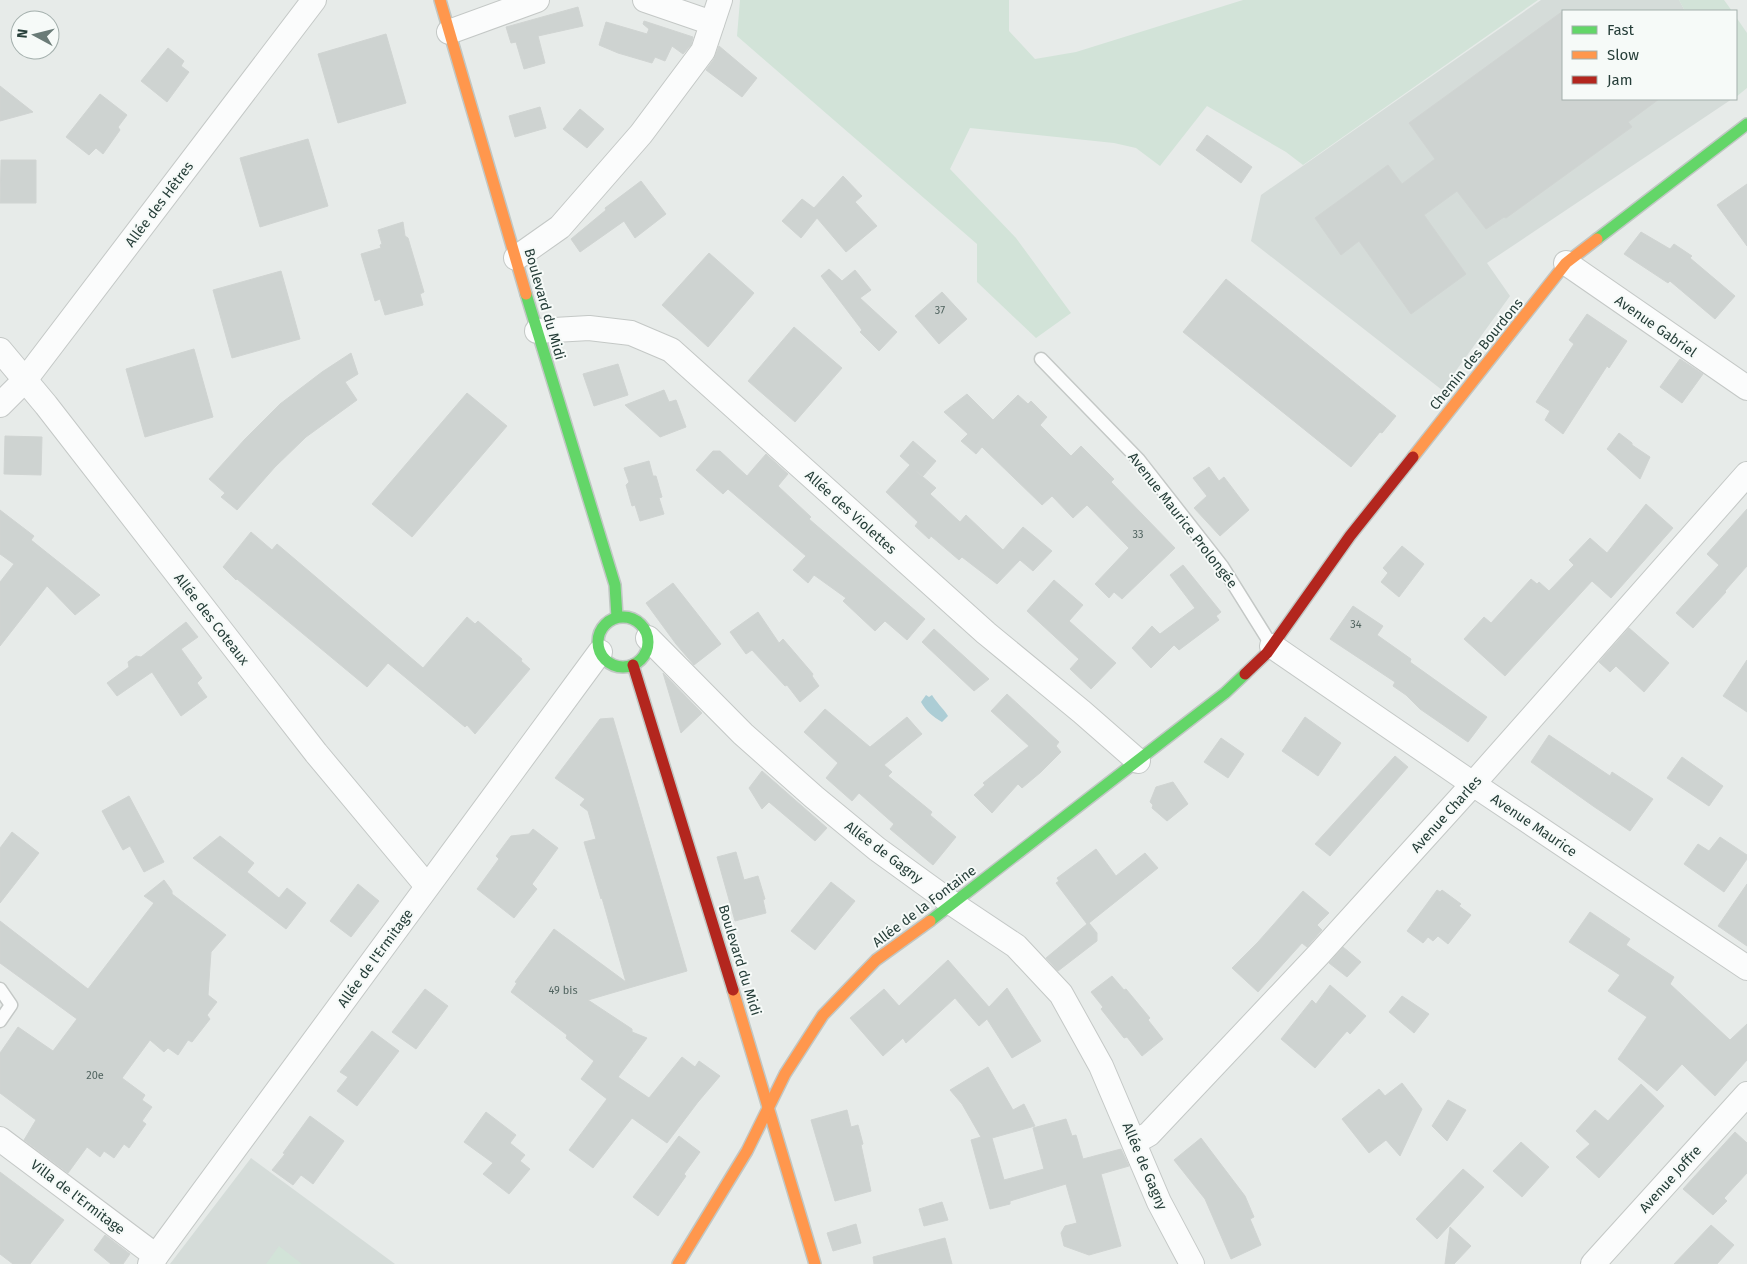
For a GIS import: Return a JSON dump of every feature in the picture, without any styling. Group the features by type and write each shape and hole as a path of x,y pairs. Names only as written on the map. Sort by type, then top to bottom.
{"street":[{"name":"Allée des Hêtres","path":"0,405 25,380 314,0"},
{"name":"Boulevard du Midi","path":"440,0 537,331 615,584 617,617"},
{"path":"449,32 537,0"},
{"path":"645,0 712,23"},
{"path":"516,258 560,228 640,134 703,50 720,0"},
{"name":"Chemin des Bourdons","path":"1272,646 1350,536 1566,263 1747,124"},
{"name":"Avenue Gabriel","path":"1566,263 1747,388"},
{"name":"Allée des Violettes","path":"537,331 589,328 632,333 671,350 986,633 1138,761"},
{"name":"Allée des Coteaux","path":"0,350 46,405 316,753 427,886"},
{"name":"Avenue Charles","path":"1135,1142 1149,1134 1319,954 1473,784 1747,474"},
{"path":"626,616 634,618 641,623 648,638 646,654 640,661 633,665 618,667 610,664 600,652 598,638 600,631 610,620 626,616"},
{"name":"Allée de Gagny","path":"648,638 743,734 814,797 877,849 953,904 1016,946 1061,994 1101,1066 1159,1202 1192,1264"},
{"name":"Allée de la Fontaine","path":"678,1264 747,1151 785,1074 823,1015 876,960 953,904 1225,693 1272,646"},
{"name":"Avenue Maurice","path":"1272,646 1747,968"},
{"name":"Allée de l'Ermitage","path":"153,1260 600,652"},
{"name":"Boulevard du Midi","path":"633,665 756,1064 814,1264"},
{"name":"Avenue Joffre","path":"1593,1264 1747,1094"},
{"name":"Villa de l'Ermitage","path":"0,1139 153,1260"}],"lane":[{"name":"Avenue Maurice Prolongée","path":"1041,359 1139,460 1222,566 1272,646"},
{"path":"0,989 11,1005 0,1021"}],"shaded area":[{"path":"1541,0 1679,0 1684,10 1562,10 1562,100 1731,100 1487,263 1510,296 1442,390 1251,241 1261,195"},
{"path":"251,1158 395,1264 170,1264"}],"green space":[{"path":"740,0 1009,0 1009,31 1035,59 1076,52 1243,0 1538,0 1303,165 1286,152 1207,106 1160,166 1136,148 1114,143 970,128 950,169 1016,238 1071,313 1036,338 977,282 977,244 737,36"},
{"path":"1679,0 1724,0 1731,10 1684,10"},
{"path":"1737,18 1747,33 1747,88 1737,96"},
{"path":"279,1246 302,1264 266,1264"}],"water":[{"path":"926,695 929,697 932,695 948,716 942,722 930,714 921,702"}],"building":[{"path":"578,7 583,26 538,36 545,63 524,69 516,42 511,43 506,27"},
{"path":"1562,12 1562,100 1658,100 1628,122 1632,127 1506,218 1504,217 1486,229 1457,191 1424,215 1466,274 1411,314 1359,241 1341,255 1315,218 1388,165 1402,184 1435,159 1409,123"},
{"path":"644,21 693,37 691,45 683,54 672,46 665,61 655,57 652,63 599,45 606,22 647,34 649,29 643,24"},
{"path":"386,34 406,103 338,123 318,54"},
{"path":"719,46 757,78 742,97 706,70 714,59"},
{"path":"168,48 184,61 181,66 189,72 167,102 141,81"},
{"path":"0,86 33,112 0,121"},
{"path":"100,94 127,115 118,127 120,130 103,154 96,148 89,155 66,137"},
{"path":"540,107 546,128 515,137 509,116"},
{"path":"580,109 604,129 587,148 563,129"},
{"path":"1207,135 1252,167 1241,183 1196,150"},
{"path":"308,139 328,206 260,227 240,158"},
{"path":"1,160 36,160 36,203 0,203"},
{"path":"843,176 862,196 855,202 877,226 846,252 817,218 801,238 782,221 802,199 814,208"},
{"path":"641,181 666,214 635,238 624,221 580,252 571,239 606,210 605,208"},
{"path":"1747,184 1747,246 1717,205"},
{"path":"403,222 405,236 408,238 424,292 420,294 423,305 385,315 380,299 375,301 361,254 381,248 380,245 382,244 378,230"},
{"path":"1641,232 1670,249 1674,244 1692,256 1690,258 1735,296 1715,319 1670,281 1668,283 1624,254"},
{"path":"709,253 754,293 708,347 662,305"},
{"path":"829,269 842,281 855,270 871,290 860,298 897,332 879,351 860,332 862,330 821,276"},
{"path":"281,271 300,339 232,358 213,290"},
{"path":"1226,279 1396,416 1351,467 1183,332"},
{"path":"942,292 967,319 939,344 915,316"},
{"path":"1587,314 1627,341 1609,368 1607,366 1563,434 1545,420 1550,411 1536,402 1574,344 1569,340"},
{"path":"794,327 842,368 795,422 748,381"},
{"path":"194,349 213,417 145,437 126,369"},
{"path":"351,353 358,374 345,382 357,400 306,437 275,467 237,510 221,497 225,493 209,479 280,404"},
{"path":"1680,359 1703,374 1682,403 1660,387"},
{"path":"618,364 628,395 594,406 583,374"},
{"path":"664,390 669,402 676,400 686,427 660,437 625,405"},
{"path":"467,393 507,426 412,537 372,504"},
{"path":"967,394 993,420 1018,395 1028,404 1031,401 1047,417 1040,425 1071,456 1081,446 1114,479 1111,482 1175,548 1122,599 1114,592 1109,598 1095,584 1129,548 1087,505 1073,518 1052,496 1042,505 982,447 976,454 961,441 968,434 944,412"},
{"path":"1619,433 1632,445 1650,457 1640,479 1607,449"},
{"path":"5,436 42,437 41,475 4,474"},
{"path":"913,441 936,461 923,476 916,471 936,488 930,494 960,522 966,515 1003,550 1023,527 1052,551 1033,571 1020,560 997,584 962,557 959,560 931,536 929,539 915,526 918,522 886,492 910,465 900,456"},
{"path":"713,451 720,451 747,476 766,454 788,474 778,486 811,517 809,519 925,619 907,640 885,621 875,631 843,601 846,598 814,575 808,583 793,570 806,556 728,489 723,494 696,470"},
{"path":"649,461 662,497 659,498 664,514 640,521 635,505 632,506 626,485 629,482 624,468"},
{"path":"1209,467 1219,481 1224,477 1249,510 1220,536 1194,508 1207,496 1193,478"},
{"path":"1646,504 1673,528 1611,598 1592,581 1505,676 1464,639 1484,617 1491,623 1531,579 1537,584 1539,582 1549,591 1574,565 1569,560 1590,538 1607,553"},
{"path":"1747,509 1747,566 1693,628 1676,613 1719,565 1707,554"},
{"path":"0,510 34,536 31,540 100,595 75,615 47,586 0,646 0,582 14,564 0,554"},
{"path":"251,532 272,550 277,544 423,668 467,617 475,624 478,621 522,659 521,661 530,669 475,734 467,725 465,727 388,663 367,687 236,580 223,567"},
{"path":"1402,546 1424,564 1399,597 1381,582 1388,573 1383,568"},
{"path":"1183,565 1221,612 1216,616 1219,620 1179,650 1174,645 1151,668 1132,648 1152,626 1160,634 1195,608 1170,575"},
{"path":"1054,580 1083,605 1069,621 1116,663 1091,689 1070,669 1079,659 1027,611"},
{"path":"673,583 721,644 694,665 646,603"},
{"path":"1353,606 1383,626 1377,635 1411,659 1410,662 1487,717 1468,742 1420,709 1406,695 1393,686 1395,682 1330,639"},
{"path":"758,612 779,643 783,639 813,674 812,676 819,686 800,702 787,685 785,686 752,650 746,654 730,632"},
{"path":"186,622 198,637 181,649 202,678 197,683 207,697 181,716 152,672 117,696 107,683 129,667 128,662 136,656 141,657"},
{"path":"1629,628 1669,663 1644,692 1616,666 1610,672 1599,662"},
{"path":"934,629 989,679 974,691 922,642"},
{"path":"1747,660 1747,712 1723,696"},
{"path":"663,673 702,713 681,733"},
{"path":"1007,694 1059,742 1056,746 1061,752 1022,788 1018,784 992,813 974,795 985,785 983,783 1029,746 991,711"},
{"path":"825,709 870,747 907,717 922,734 884,765 892,772 888,776 932,812 930,815 956,837 933,865 890,829 894,824 859,793 852,801 826,778 838,763 804,732"},
{"path":"1305,717 1341,743 1318,776 1282,751"},
{"path":"613,718 687,971 588,1000 632,1029 632,1032 647,1038 618,1077 649,1098 682,1057 695,1067 699,1061 720,1076 667,1143 632,1118 593,1168 569,1150 607,1099 581,1079 594,1061 566,1038 567,1035 511,992 517,983 515,982 554,929 626,982 584,842 596,839 588,811 580,805 585,799 555,778 600,719"},
{"path":"1549,735 1610,776 1612,772 1653,799 1630,831 1531,762"},
{"path":"1221,738 1244,754 1228,778 1204,762"},
{"path":"1395,756 1408,767 1330,856 1315,844"},
{"path":"1682,757 1723,786 1709,806 1667,778"},
{"path":"762,771 827,828 815,841 769,802 762,809 749,788"},
{"path":"1173,782 1188,804 1167,821 1152,808 1153,805 1150,802 1156,787"},
{"path":"129,796 164,862 144,872 130,846 123,850 102,811"},
{"path":"533,829 558,848 532,884 537,889 514,918 477,889 499,859 496,856 511,836 529,834"},
{"path":"12,832 39,853 0,903 0,848"},
{"path":"220,836 254,863 247,872 279,898 287,888 306,903 286,929 193,858"},
{"path":"1720,837 1747,855 1747,859 1724,892 1684,864 1698,844 1709,851"},
{"path":"1096,849 1116,876 1145,853 1158,868 1089,923 1097,933 1097,941 1058,971 1046,958 1087,924 1056,883 1059,881 1057,878"},
{"path":"736,852 744,880 758,876 765,899 763,900 766,913 735,921 717,857"},
{"path":"164,880 172,894 226,935 211,952 208,995 217,1002 207,1015 210,1019 192,1042 188,1040 178,1055 168,1048 164,1052 150,1040 122,1078 145,1095 142,1100 152,1107 142,1121 146,1124 129,1148 124,1144 114,1158 104,1151 100,1157 87,1147 68,1173 24,1140 36,1120 0,1093 0,1053 18,1027 53,1051 77,1019 0,963 0,921 88,989 154,903 144,896"},
{"path":"831,882 855,901 815,950 791,931"},
{"path":"358,884 379,901 351,937 330,921"},
{"path":"1747,884 1747,946 1718,926"},
{"path":"1437,890 1440,892 1442,890 1461,904 1459,906 1471,915 1448,944 1438,936 1433,941 1428,937 1423,943 1407,931"},
{"path":"1303,891 1329,913 1317,925 1322,930 1307,947 1302,943 1258,992 1232,968"},
{"path":"1590,912 1630,939 1626,945 1674,977 1670,984 1730,1040 1747,1024 1747,1060 1715,1096 1682,1064 1657,1091 1618,1059 1647,1017 1608,991 1620,975 1569,942"},
{"path":"1343,947 1361,962 1347,977 1329,963"},
{"path":"948,960 989,1007 1007,988 1041,1041 1012,1058 987,1019 979,1026 955,998 906,1043 903,1038 883,1056 850,1018 884,989 899,1006"},
{"path":"1112,976 1124,990 1126,989 1150,1018 1148,1020 1163,1039 1142,1056 1127,1037 1124,1038 1101,1009 1103,1007 1091,992"},
{"path":"1330,985 1366,1016 1350,1034 1347,1031 1315,1068 1281,1039 1312,1000 1316,1004"},
{"path":"425,989 448,1006 416,1049 392,1032"},
{"path":"1402,996 1429,1014 1414,1033 1389,1012"},
{"path":"372,1031 399,1051 357,1106 337,1091 348,1077 340,1072"},
{"path":"988,1067 1013,1110 1024,1104 1035,1126 992,1138 1004,1180 1044,1169 1033,1128 1066,1119 1072,1136 1076,1135 1083,1159 1121,1149 1129,1166 1101,1174 1121,1246 1089,1255 1064,1246 1061,1233 1065,1226 1077,1223 1066,1184 990,1209 971,1140 981,1137 962,1104 950,1090"},
{"path":"1402,1083 1422,1109 1400,1156 1386,1140 1369,1153 1342,1119 1379,1089 1385,1096"},
{"path":"1641,1084 1664,1106 1599,1178 1576,1157 1590,1144 1576,1131 1595,1110 1608,1121"},
{"path":"1448,1100 1466,1110 1447,1141 1432,1126"},
{"path":"847,1110 851,1127 858,1125 871,1191 835,1201 811,1120"},
{"path":"486,1112 516,1135 510,1143 525,1155 520,1161 530,1169 509,1194 483,1174 493,1163 464,1142"},
{"path":"310,1116 344,1141 313,1184 301,1175 293,1185 272,1170"},
{"path":"1735,1132 1747,1143 1747,1173 1724,1198 1727,1201 1713,1215 1683,1189"},
{"path":"679,1136 700,1152 658,1216 633,1197"},
{"path":"1201,1138 1245,1196 1254,1217 1250,1219 1261,1245 1231,1259 1205,1199 1174,1160"},
{"path":"1521,1142 1549,1167 1522,1197 1493,1171"},
{"path":"1463,1169 1484,1187 1437,1239 1416,1219"},
{"path":"0,1172 64,1220 30,1264 13,1264 0,1254"},
{"path":"942,1202 948,1220 924,1226 919,1209"},
{"path":"856,1224 861,1243 833,1251 827,1233"},
{"path":"1711,1225 1734,1245 1717,1264 1674,1264"},
{"path":"1450,1227 1471,1246 1454,1264 1445,1264"},
{"path":"105,1235 130,1254 123,1264 111,1264 94,1250"},
{"path":"945,1238 952,1264 874,1264 873,1257"}],"traffic: fast":[{"path":"1597,239 1747,124"},
{"path":"526,294 615,585 617,617"},
{"path":"618,617 628,617 641,624 648,637 648,642 648,647 641,660 628,667 618,667 609,663 602,656 598,647 598,637 602,628 609,621 618,617"},
{"path":"930,921 1225,693 1245,674"}],"traffic: slow":[{"path":"440,0 526,294"},
{"path":"1413,457 1566,263 1597,239"},
{"path":"678,1264 747,1151 785,1074 823,1015 876,960 930,921"},
{"path":"733,990 815,1264"}],"traffic: jam":[{"path":"1245,674 1267,653 1350,536 1413,457"},
{"path":"633,665 733,990"}]}
